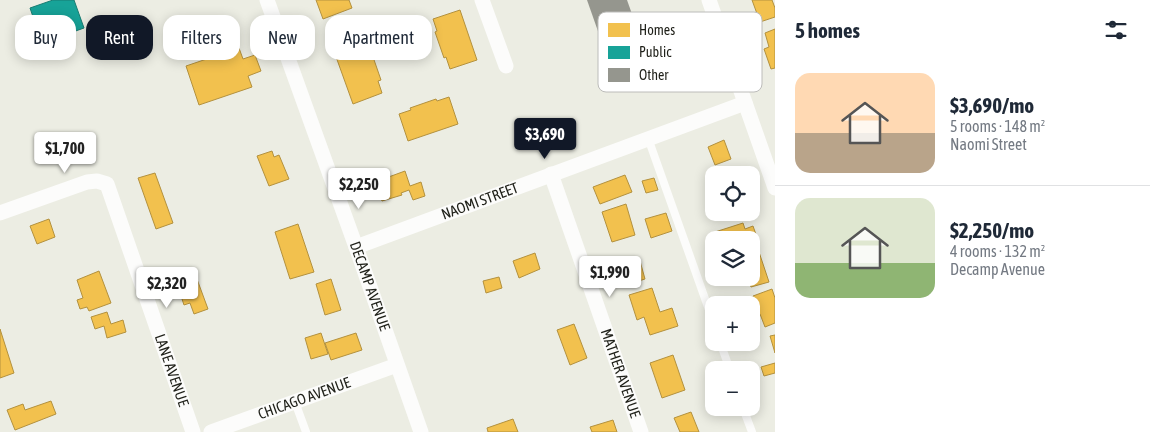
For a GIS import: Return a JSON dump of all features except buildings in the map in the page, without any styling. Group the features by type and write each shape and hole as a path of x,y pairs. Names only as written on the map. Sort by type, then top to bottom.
{"street":[{"name":"DECAMP AVENUE","path":"267,0 421,432"},
{"path":"482,0 506,66"},
{"path":"709,0 713,12"},
{"path":"741,92 775,188"},
{"name":"NAOMI STREET","path":"356,247 745,103"},
{"name":"MATHER AVENUE","path":"551,174 641,432"},
{"name":"LANE AVENUE","path":"0,213 87,182 97,181 107,184 193,432"},
{"name":"CHICAGO AVENUE","path":"212,432 397,365"}],"lane":[{"path":"648,138 705,299"},
{"path":"295,402 306,432"},
{"path":"747,416 752,432"}]}
